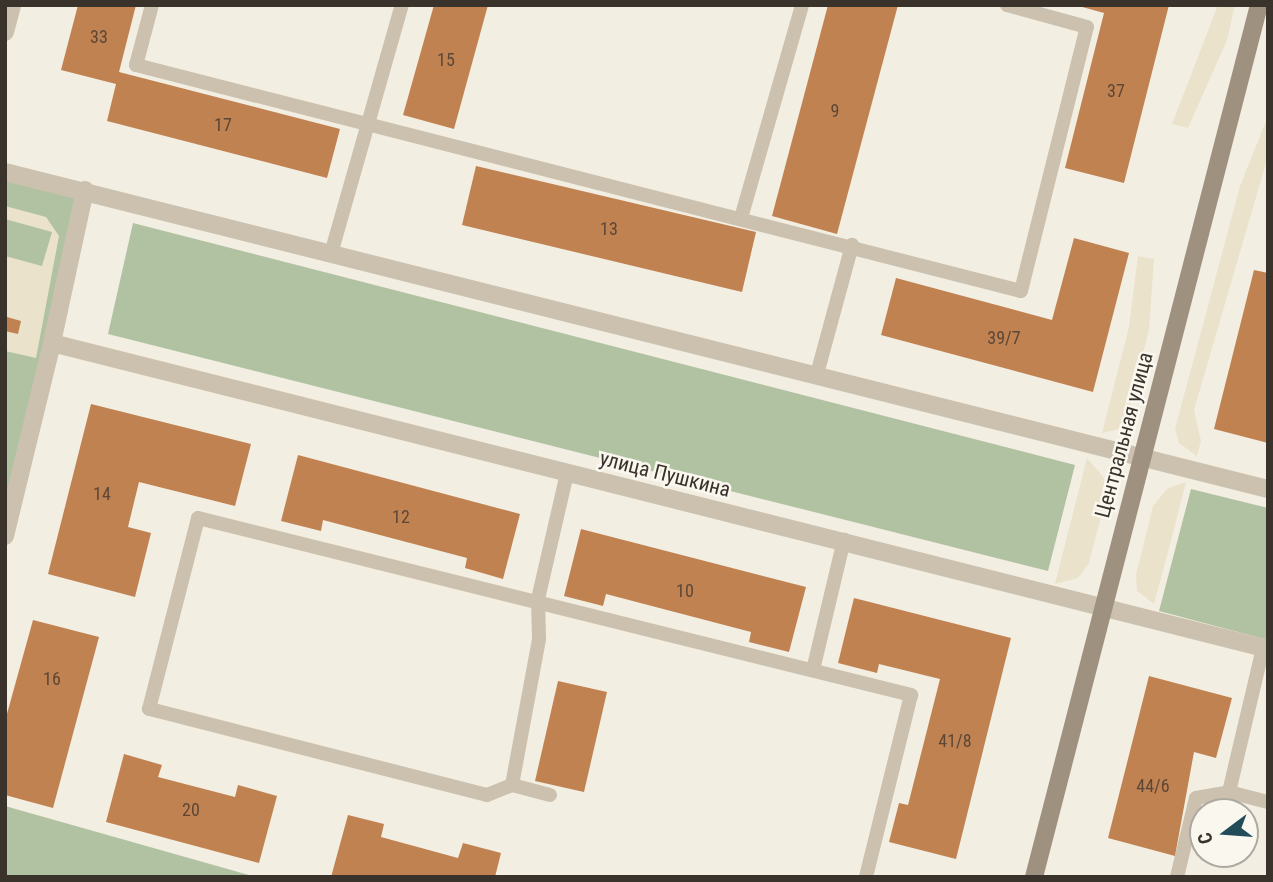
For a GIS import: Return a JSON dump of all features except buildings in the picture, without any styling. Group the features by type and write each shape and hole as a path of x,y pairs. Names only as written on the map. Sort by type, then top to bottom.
{"main road":[{"name":"Центральная улица","path":"1034,877 1259,5"}],"street":[{"path":"5,32 12,5"},
{"path":"5,172 332,250 1268,489"},
{"path":"5,537 52,343 85,190"},
{"name":"улица Пушкина","path":"52,343 1265,648"}],"lane":[{"path":"152,5 136,65 367,126 852,245 1021,292 1087,27 1007,5"},
{"path":"332,250 402,5"},
{"path":"741,218 802,5"},
{"path":"817,374 852,245"},
{"path":"512,785 539,639 538,599 567,474"},
{"path":"550,795 512,785 487,795 149,709 198,518 538,599 911,695 869,876"},
{"path":"813,670 844,541"},
{"path":"1229,792 1265,648"},
{"path":"1177,877 1196,798 1229,792 1268,802"}],"green space":[{"path":"5,172 85,190 5,536"},
{"path":"133,223 1075,465 1048,571 108,334"},
{"path":"1191,489 1268,508 1268,640 1159,611"},
{"path":"5,806 256,877 5,877"}],"shaded area":[{"path":"1218,5 1235,5 1227,40 1188,128 1172,124"},
{"path":"1268,116 1268,156 1194,410 1201,441 1197,456 1179,443 1175,429 1240,186"},
{"path":"5,206 46,217 59,236 36,358 5,351 5,256 42,266 52,232 5,219"},
{"path":"1138,256 1154,259 1149,330 1127,417 1119,429 1102,433 1129,327"},
{"path":"1087,458 1104,478 1106,497 1089,563 1078,578 1055,584"},
{"path":"1186,482 1154,604 1137,591 1136,575 1153,506 1168,488"}]}
